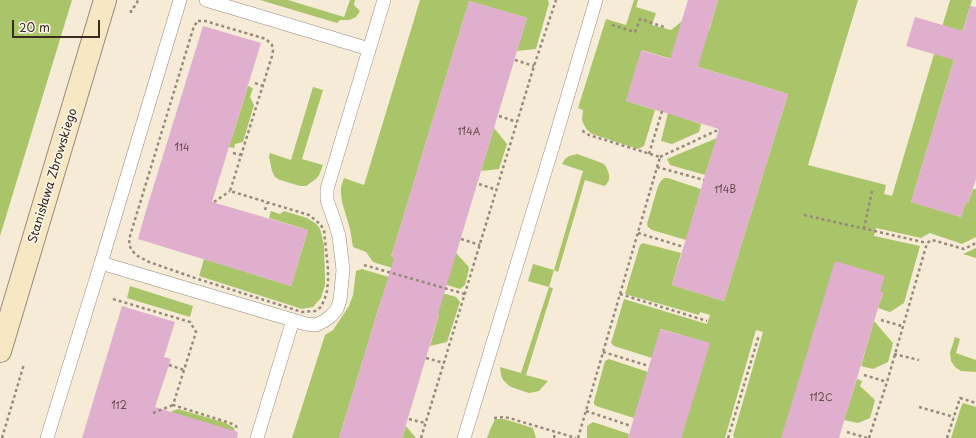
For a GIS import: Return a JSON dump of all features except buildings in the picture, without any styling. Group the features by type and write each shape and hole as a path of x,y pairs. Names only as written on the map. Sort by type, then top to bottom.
{"main road":[{"name":"Stanisława Zbrowskiego","path":"0,351 105,0"}],"lane":[{"path":"47,438 180,0"},
{"path":"206,0 369,50"},
{"path":"101,263 306,324 316,325 332,316 337,309 340,300 343,270 339,236 327,200 327,189 384,0"},
{"path":"464,438 558,132 596,0"},
{"path":"257,438 293,320"}],"path":[{"path":"552,0 554,5"},
{"path":"421,438 534,66 556,0"},
{"path":"591,18 635,32 640,19 664,27"},
{"path":"214,202 230,192 273,50 272,45 266,39 205,21 198,21 195,24 130,236 131,249 136,255 149,262 302,312 315,311 321,307 327,291 328,269 324,230 320,224 309,215 230,192"},
{"path":"516,60 534,66"},
{"path":"255,83 263,86"},
{"path":"649,154 662,112"},
{"path":"499,116 517,122"},
{"path":"578,125 589,135 660,157 720,129"},
{"path":"233,153 241,155"},
{"path":"490,422 493,418 504,417 577,438 660,157"},
{"path":"657,167 704,180"},
{"path":"478,184 496,190"},
{"path":"864,229 872,191"},
{"path":"265,210 267,203"},
{"path":"804,215 927,243 932,240 964,249 976,243"},
{"path":"638,234 684,247"},
{"path":"462,239 480,245"},
{"path":"847,432 868,438 927,243"},
{"path":"342,264 356,263 465,294"},
{"path":"620,294 707,321"},
{"path":"110,306 113,298 190,322 196,332 173,405"},
{"path":"881,320 902,326"},
{"path":"728,438 759,335"},
{"path":"603,352 649,366"},
{"path":"894,354 918,360"},
{"path":"426,358 444,363"},
{"path":"169,365 184,370"},
{"path":"864,376 886,382"},
{"path":"947,438 960,398 976,403"},
{"path":"153,412 173,405 230,423 236,426 238,431"},
{"path":"919,407 954,417"},
{"path":"586,411 631,426"},
{"path":"409,419 425,423"},
{"path":"554,438 555,432"}],"green space":[{"path":"0,0 72,0 0,236"},
{"path":"260,0 288,0 344,17 350,0 355,0 354,5 360,11 356,17 349,20 340,20 337,23"},
{"path":"420,0 548,0 549,3 536,49 517,51 527,18 469,1 391,257 456,253 469,269 465,285 460,289 373,262 366,252 353,247 350,229 342,202 341,187 344,178 364,185"},
{"path":"634,0 638,0 636,7 656,13 652,25 671,30 681,22 709,31 718,0 858,0 808,165 886,185 884,194 892,196 950,0 972,0 911,202 961,217 966,202 968,203 973,189 976,189 976,237 962,244 930,233 921,238 876,228 874,236 920,246 904,303 890,312 878,308 883,293 880,292 781,438 734,438 733,436 763,332 756,330 725,438 681,438 709,343 661,329 652,358 614,346 611,343 624,299 707,324 710,315 700,312 699,315 625,294 640,245 643,243 681,253 672,285 724,301 788,94 642,50 626,101 655,110 644,146 638,149 592,134 587,130 582,120 583,110 578,108 606,19 626,25"},
{"path":"248,86 253,88 250,97 254,105 243,142 235,144 234,148 229,147"},
{"path":"313,87 323,90 302,159 323,165 316,179 306,186 300,186 275,177 269,157 270,153 291,160"},
{"path":"668,113 701,124 699,132 672,144 661,141"},
{"path":"494,128 507,144 499,169 481,171"},
{"path":"717,138 705,175 670,165 667,159"},
{"path":"577,154 605,165 608,171 609,180 604,186 585,180 558,272 554,270 583,171 562,164 569,156"},
{"path":"664,178 701,189 686,240 652,230 648,227 647,224 658,186"},
{"path":"271,211 280,214 284,211 307,218 319,227 324,246 325,285 321,298 313,307 302,309 199,276 204,259 291,286 308,230 269,218"},
{"path":"976,248 976,258 963,254"},
{"path":"533,264 554,270 549,287 528,281"},
{"path":"362,269 456,297 460,302 447,342 430,346 439,314 382,297 339,438 292,438 325,335 333,330 349,306 353,295 356,271"},
{"path":"130,286 193,306 190,317 127,298"},
{"path":"549,287 553,288 526,375 548,381 539,391 529,393 511,387 507,384 503,380 500,367 521,373"},
{"path":"874,321 893,343 888,362 873,369 861,366"},
{"path":"955,337 960,339 956,353 976,360 976,372 961,371 955,367 951,361 950,353"},
{"path":"609,359 648,372 634,418 596,406 594,404 605,361"},
{"path":"857,379 862,381 860,386 875,400 870,418 858,423 844,420"},
{"path":"963,403 976,407 976,438 951,438"},
{"path":"178,409 226,423 234,428 235,432 183,416 171,415 172,411"},
{"path":"495,419 504,419 533,428 536,438 487,438"},
{"path":"593,422 629,434 628,438 587,438 587,426"},
{"path":"406,426 416,438 402,438"}]}
